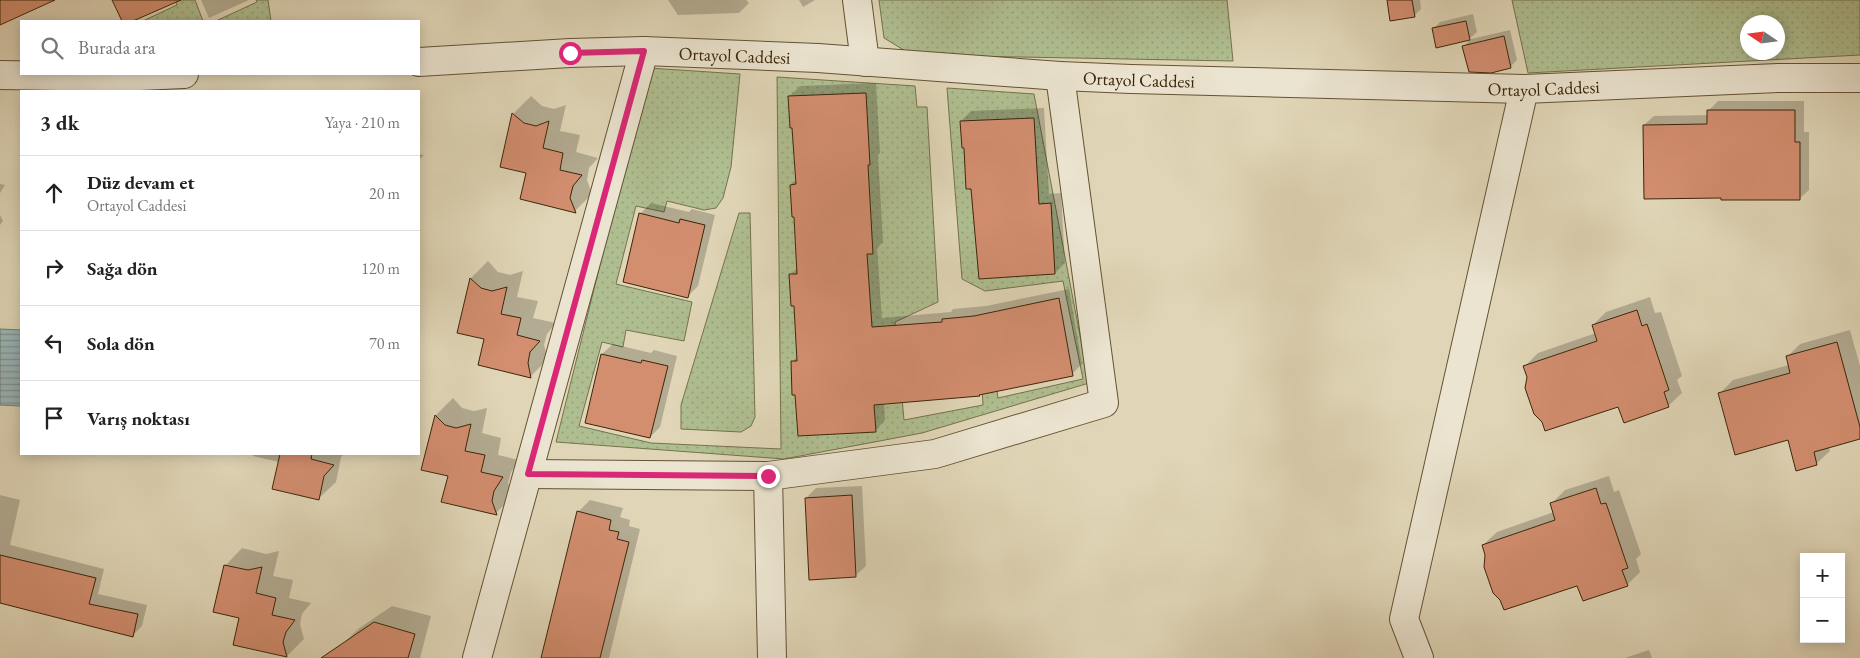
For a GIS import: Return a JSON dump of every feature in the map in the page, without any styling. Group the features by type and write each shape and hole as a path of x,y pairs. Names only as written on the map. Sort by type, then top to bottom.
{"street":[{"path":"857,0 865,62"},
{"path":"476,658 644,51"},
{"name":"Ortayol Caddesi","path":"420,62 570,53 644,51 865,62 1060,76 1524,89 1778,78 1860,78"},
{"path":"0,75 117,77 162,75"},
{"path":"528,474 768,476 935,454 1104,403 1060,76"},
{"path":"1419,658 1404,619 1524,89"},
{"path":"768,476 772,658"}],"green space":[{"path":"175,0 195,0 203,20 145,20 177,5"},
{"path":"256,0 268,0 271,20 218,20 257,2"},
{"path":"879,0 1227,0 1233,61 912,55 884,38"},
{"path":"1512,0 1860,0 1860,55 1785,59 1785,15 1740,15 1740,60 1768,60 1528,73"},
{"path":"649,68 740,74 731,167 723,198 716,208 704,210 667,201 664,212 636,206 616,284 692,302 684,341 626,330 623,347 602,342 579,426 651,443 781,449 777,77 915,86 917,107 927,107 938,302 895,322 904,420 983,405 978,318 986,315 998,398 1083,379 1063,281 985,291 962,279 947,88 1034,94 1089,383 922,433 784,459 556,442"},
{"path":"739,213 750,213 755,417 751,426 741,432 681,429 681,405"}],"water":[{"path":"0,329 20,330 20,406 0,405"}],"building":[{"path":"0,0 55,0 0,25"},
{"path":"112,0 181,0 135,20 122,20"},
{"path":"1387,0 1412,0 1415,17 1390,21"},
{"path":"1466,21 1470,40 1436,48 1432,28"},
{"path":"1504,36 1511,68 1491,73 1469,72 1462,46"},
{"path":"866,93 873,254 867,254 872,327 942,322 942,319 974,316 1059,298 1073,376 980,396 874,405 876,432 798,436 795,395 792,395 791,361 797,361 794,306 791,306 789,274 797,274 790,185 796,184 788,96"},
{"path":"1707,110 1795,110 1795,142 1800,142 1800,200 1644,199 1643,125 1707,124"},
{"path":"512,113 524,123 536,126 549,121 543,148 563,153 560,170 582,175 573,186 570,198 576,213 520,199 526,173 500,167"},
{"path":"1034,118 1039,204 1051,203 1055,274 979,279 971,189 966,189 964,148 962,148 960,121"},
{"path":"639,213 679,223 680,219 705,225 688,298 623,282"},
{"path":"470,278 481,288 492,291 507,287 501,314 521,318 517,335 540,341 530,352 528,363 531,378 478,365 484,339 457,333"},
{"path":"1637,310 1642,326 1647,324 1669,390 1664,392 1669,407 1624,423 1618,407 1545,431 1542,422 1534,414 1525,388 1527,377 1523,366 1597,341 1592,325"},
{"path":"1837,342 1860,427 1860,439 1814,452 1817,465 1796,471 1788,440 1735,455 1718,393 1790,373 1786,356"},
{"path":"601,354 641,363 642,360 668,366 650,438 585,423"},
{"path":"435,415 445,425 456,428 471,424 465,451 485,455 481,472 503,477 494,491 492,501 497,515 441,502 448,476 421,470"},
{"path":"280,455 312,455 311,459 334,465 324,476 319,500 272,489"},
{"path":"1596,488 1601,504 1606,503 1628,568 1622,570 1628,586 1583,601 1577,586 1504,610 1500,600 1493,593 1484,567 1485,555 1482,545 1555,520 1550,503"},
{"path":"852,495 856,577 809,580 805,498"},
{"path":"577,511 611,520 609,530 619,532 617,539 629,542 600,658 541,658"},
{"path":"0,555 96,578 89,604 138,614 133,637 0,603"},
{"path":"224,565 248,570 262,567 256,593 276,598 272,615 295,620 286,632 283,642 287,657 233,645 239,618 213,612"},
{"path":"374,622 415,634 408,658 321,658"}],"route":[{"path":"570,53 644,51 528,474 768,476"}]}
